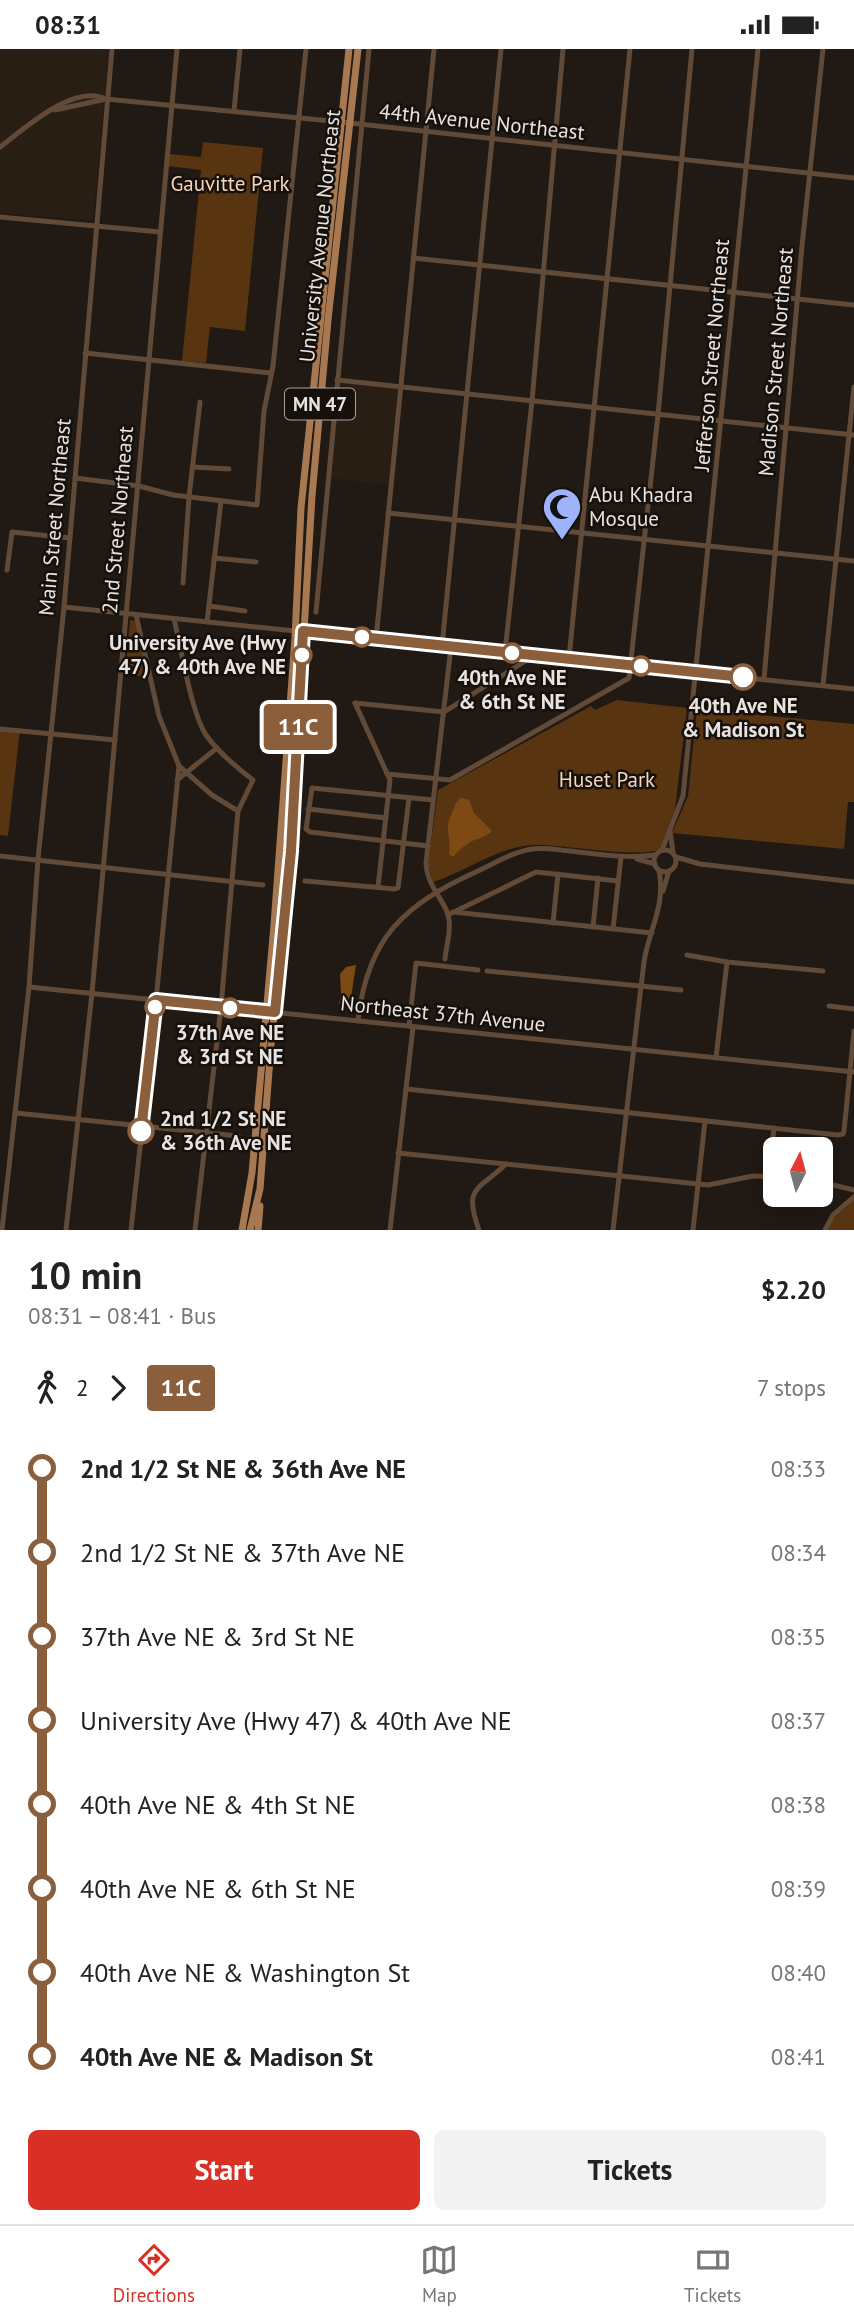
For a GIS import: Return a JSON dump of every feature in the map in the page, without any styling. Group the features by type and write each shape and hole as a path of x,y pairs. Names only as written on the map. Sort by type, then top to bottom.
{"main road":[{"name":"University Avenue Northeast","path":"346,122 349,49"},
{"name":"University Avenue Northeast","path":"275,1012 291,851 301,508 346,122 358,49"},
{"name":"University Avenue Northeast","path":"266,1011 299,631"},
{"name":"MN 47","path":"242,1230 252,1173 266,1011"},
{"name":"MN 47","path":"250,1230 260,1189 275,1012"},
{"path":"258,1230 260,1189"}],"street":[{"name":"Main Street Northeast","path":"2,1230 29,987 38,859 64,607 112,49"},
{"name":"2nd Street Northeast","path":"66,1230 92,993 177,49"},
{"path":"234,111 240,49"},
{"path":"75,478 257,505 264,411 271,373 306,49"},
{"name":"University Avenue Northeast","path":"316,611 369,49"},
{"path":"376,639 434,49"},
{"path":"442,646 501,49"},
{"path":"505,652 532,401 563,49"},
{"path":"569,658 630,49"},
{"path":"387,774 450,779 629,678 658,415 692,49"},
{"name":"Jefferson Street Northeast","path":"662,850 683,796 758,49"},
{"name":"Madison Street Northeast","path":"764,679 797,299 823,49"},
{"name":"44th Avenue Northeast","path":"0,147 46,114 76,104 106,99 346,122 854,179"},
{"path":"0,217 160,232"},
{"path":"413,258 854,305"},
{"path":"85,353 271,373"},
{"path":"337,380 852,435"},
{"path":"823,685 852,435 854,387"},
{"path":"183,583 200,402"},
{"path":"193,467 229,469"},
{"path":"207,622 221,501"},
{"path":"388,513 854,561"},
{"path":"7,570 12,532 70,538"},
{"path":"214,558 256,562"},
{"path":"209,606 245,611"},
{"path":"64,607 854,689"},
{"path":"131,1230 179,766 159,716 136,615"},
{"path":"174,618 193,701 204,733 230,762 253,780 238,811 221,1007 195,1230"},
{"path":"451,647 434,779 426,871 434,892 451,913 652,933"},
{"path":"378,887 390,780 355,703 444,712 535,655"},
{"path":"0,729 115,740"},
{"path":"177,780 218,748"},
{"path":"179,766 212,795 238,811"},
{"path":"428,846 310,832 306,829 308,809 312,788 433,800"},
{"path":"305,881 398,888 409,798"},
{"path":"308,809 386,818"},
{"name":"Jefferson Street Northeast","path":"670,828 674,855"},
{"path":"358,1021 363,986 383,942 406,913 434,892 509,856 532,849 624,857 655,864"},
{"path":"624,857 655,855 662,850 700,864"},
{"path":"655,855 662,894"},
{"path":"674,855 675,866"},
{"path":"0,856 263,885"},
{"path":"613,929 618,881 624,857"},
{"path":"613,1230 646,951 669,871 675,866 700,864 854,881"},
{"path":"659,870 669,871"},
{"path":"451,913 536,872 618,881"},
{"path":"553,923 558,874"},
{"path":"593,927 598,879"},
{"path":"444,959 451,913"},
{"path":"687,955 727,962 822,971"},
{"path":"716,1058 727,962"},
{"path":"390,1230 406,1089 416,963 478,970"},
{"path":"487,971 681,990"},
{"name":"Northeast 37th Avenue","path":"29,987 852,1072"},
{"path":"829,1006 854,1009"},
{"path":"406,1089 843,1134 852,1072 854,1031"},
{"path":"16,1113 238,1136"},
{"path":"693,1230 705,1121"},
{"path":"774,1128 774,1137"},
{"path":"398,1153 698,1184 718,1185 753,1176 763,1177"},
{"path":"479,1230 472,1208 474,1193 506,1164"},
{"path":"833,1185 853,1189"},
{"path":"825,1230 833,1215 854,1197"}],"shaded area":[{"path":"0,49 109,49 93,221 0,213"},
{"path":"339,383 397,389 388,485 328,478"},
{"path":"461,798 469,800 474,813 492,831 469,843 453,857 449,854 448,824 456,803"},
{"path":"356,965 350,1004 343,1006 339,1004 340,974 346,967"}],"green space":[{"name":"Gauvitte Park","path":"203,142 263,148 245,331 210,327 206,363 182,361 201,170 168,166 169,154 201,157"},
{"path":"130,620 135,621 148,677 125,675"},
{"name":"Huset Park","path":"617,700 687,708 675,809 660,849 637,853 525,846 498,853 433,882 428,865 438,790 591,706 595,710"},
{"name":"Huset Park","path":"697,709 854,724 854,802 848,802 844,849 672,833 688,796"},
{"path":"0,728 20,730 8,836 0,835"},
{"path":"854,1200 854,1230 828,1230 833,1219"}],"bus line":[{"name":"11C","path":"141,1131 156,1000 275,1012 291,851 303,631 743,677"}],"place":[{"name":"Abu Khadra Mosque","path":"562,541"},
{"name":"40th Ave NE & 6th St NE","path":"512,653"},
{"name":"University Ave (Hwy 47) & 40th Ave NE","path":"302,655"},
{"name":"40th Ave NE & Madison St","path":"743,677"},
{"name":"37th Ave NE & 3rd St NE","path":"230,1008"},
{"name":"2nd 1/2 St NE & 36th Ave NE","path":"141,1131"}]}
